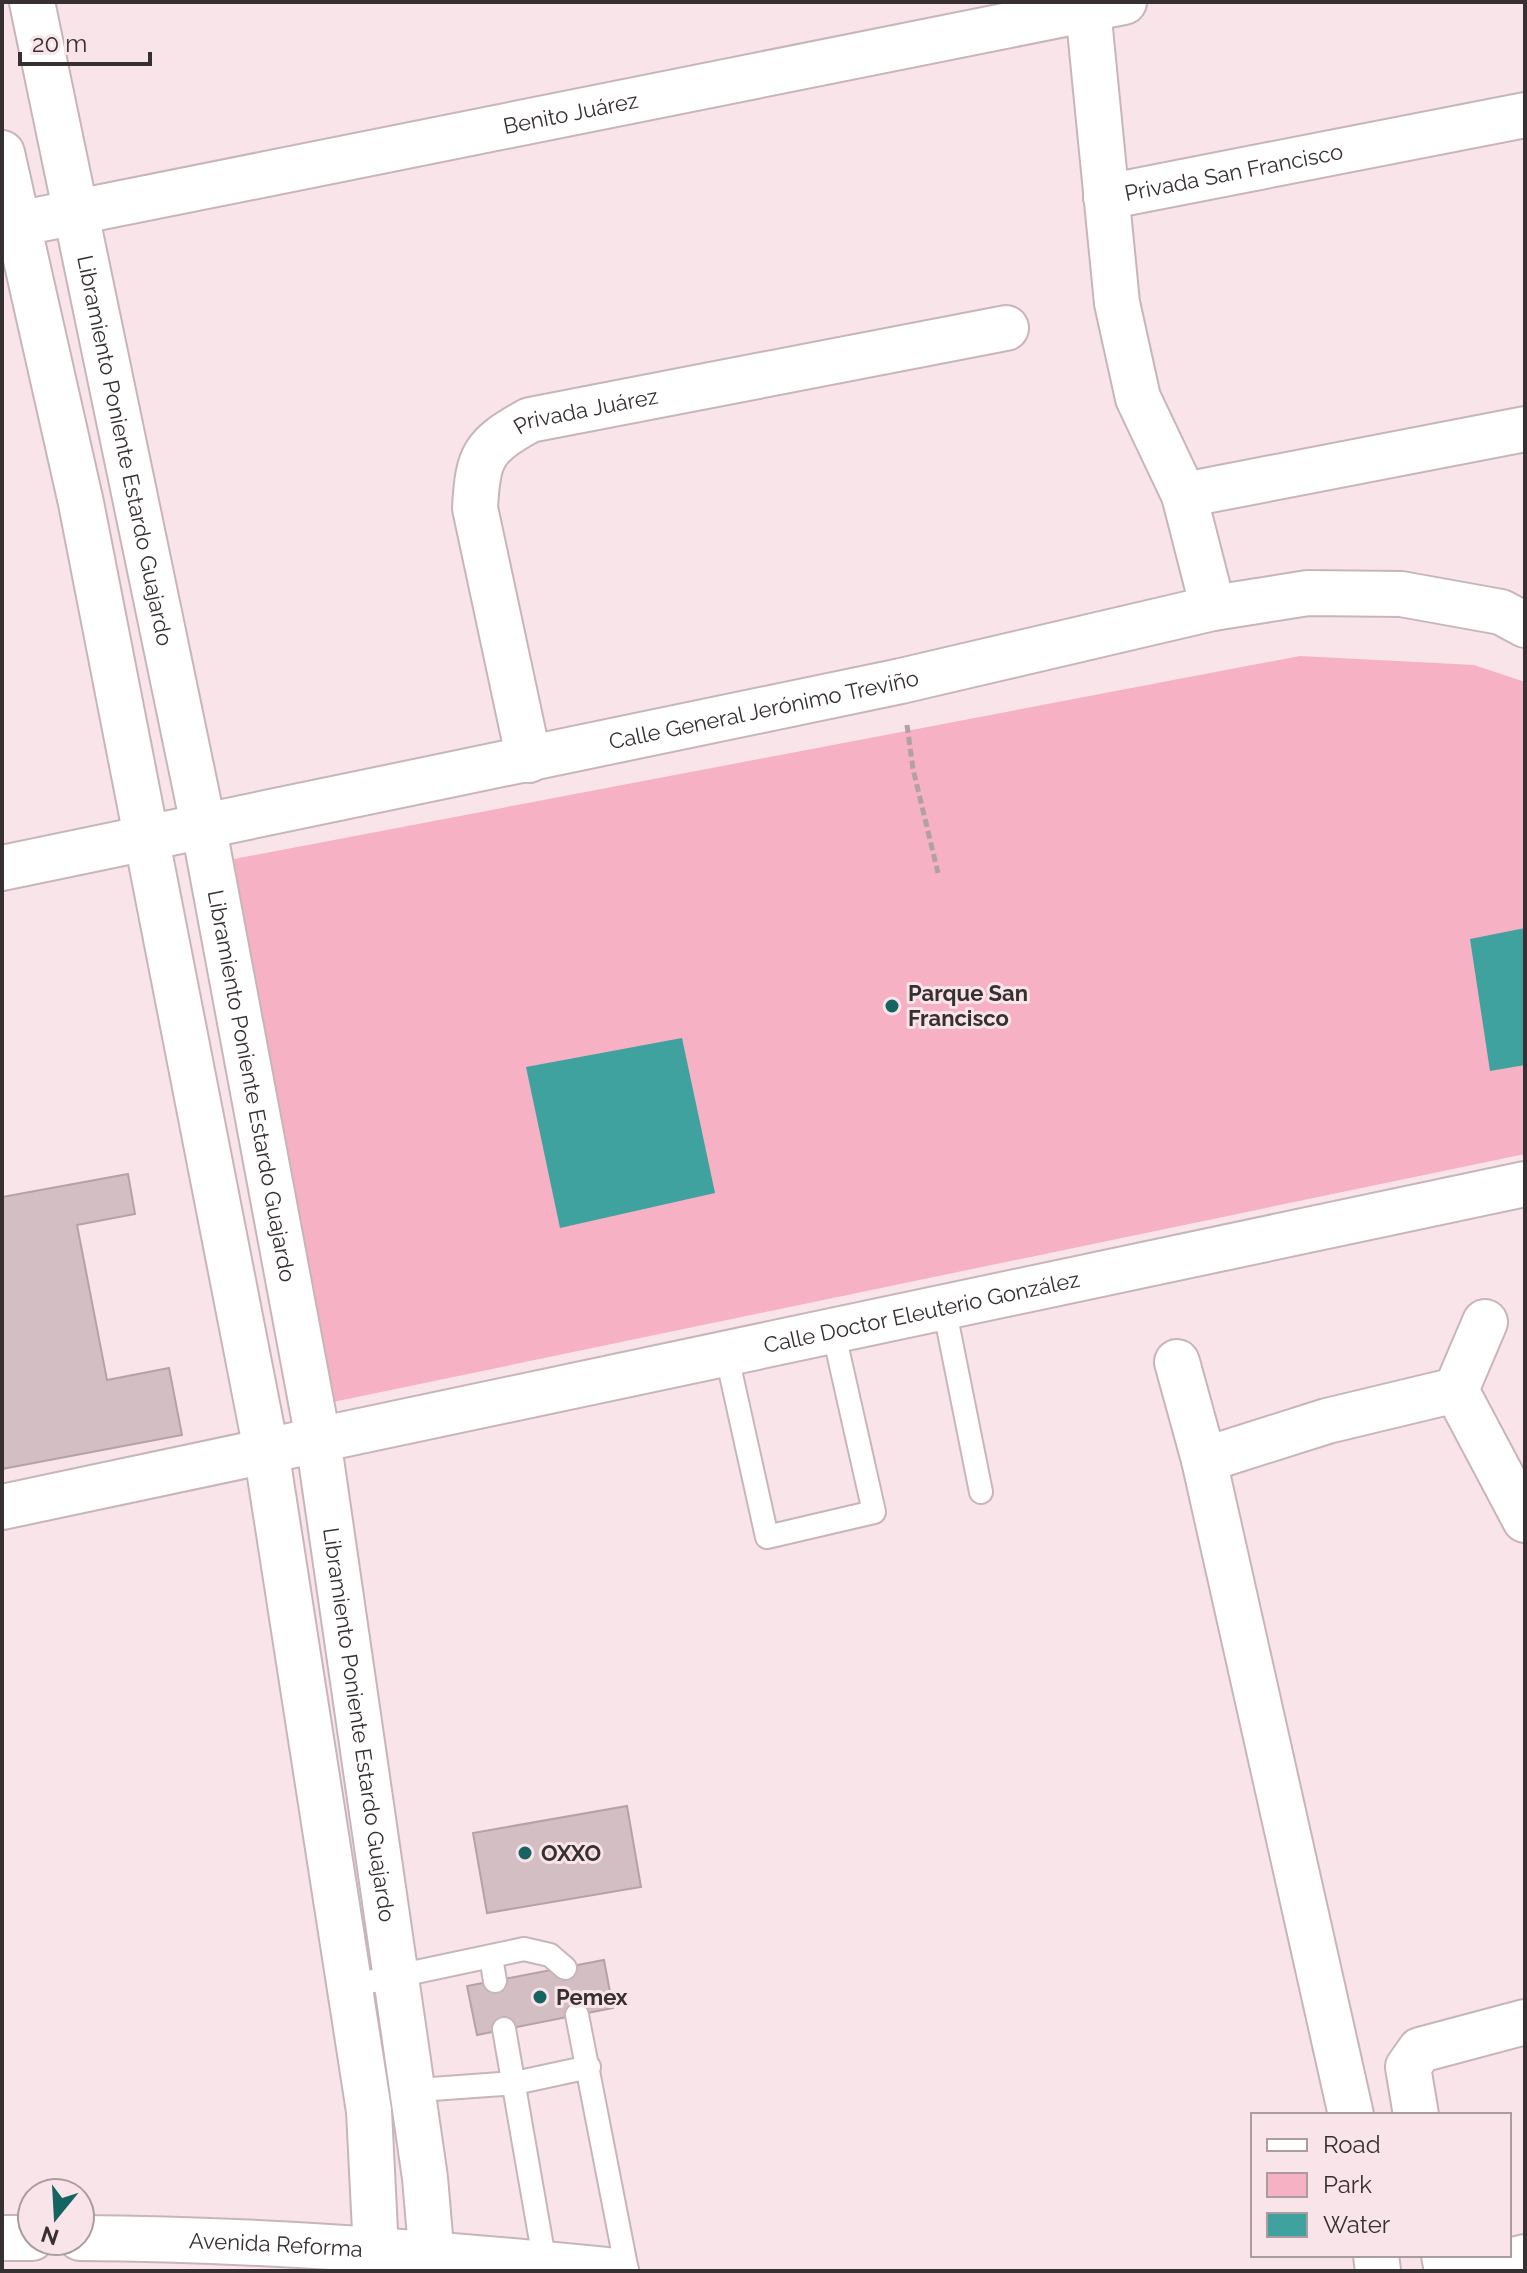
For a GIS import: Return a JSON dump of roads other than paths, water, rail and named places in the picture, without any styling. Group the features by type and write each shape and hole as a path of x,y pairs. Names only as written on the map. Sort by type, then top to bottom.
{"street":[{"name":"Libramiento Poniente Estardo Guajardo","path":"32,2 73,211 204,829 318,1439 413,2090 433,2263"},
{"name":"Benito Juárez","path":"9,226 1106,5"},
{"path":"1106,5 1106,197"},
{"name":"Privada San Francisco","path":"1213,608 1184,495 1138,398 1117,303 1106,197 1525,115"},
{"path":"2,153 9,226 81,503 266,1450 366,2095 375,2176 378,2261"},
{"name":"Privada Juárez","path":"529,760 475,508 478,467 497,438 530,420 1006,328"},
{"path":"1184,495 1525,429"},
{"name":"Calle General Jerónimo Treviño","path":"2,868 149,841 901,681 1213,608 1308,593 1401,594 1501,612 1525,625"},
{"name":"Calle Doctor Eleuterio González","path":"266,1450 1525,1184"},
{"path":"1456,1390 1485,1322"},
{"path":"1177,1362 1204,1460 1351,2113"},
{"path":"1204,1460 1327,1421 1456,1390"},
{"path":"1456,1390 1525,1520"},
{"path":"2,1507 266,1450"},
{"path":"1416,2113 1408,2067 1420,2050 1525,2022"},
{"name":"Avenida Reforma","path":"96,2238 183,2239 378,2261 545,2264 616,2271"},
{"path":"1473,2271 1525,2257"}],"lane":[{"path":"944,1307 981,1492"},
{"path":"726,1352 767,1537 874,1512 833,1330"},
{"path":"350,1986 524,1949 550,1955 565,1968"},
{"path":"491,1957 495,1981"},
{"path":"577,2015 627,2271"},
{"path":"504,2029 545,2264"},
{"path":"366,2095 515,2083 589,2067"}],"water":[{"path":"1525,928 1525,1065 1490,1071 1470,939"},
{"path":"682,1038 715,1193 560,1228 526,1067"}],"place":[{"name":"Parque San Francisco","path":"892,1006"},
{"name":"OXXO","path":"525,1853"},
{"name":"Pemex","path":"540,1997"}]}
